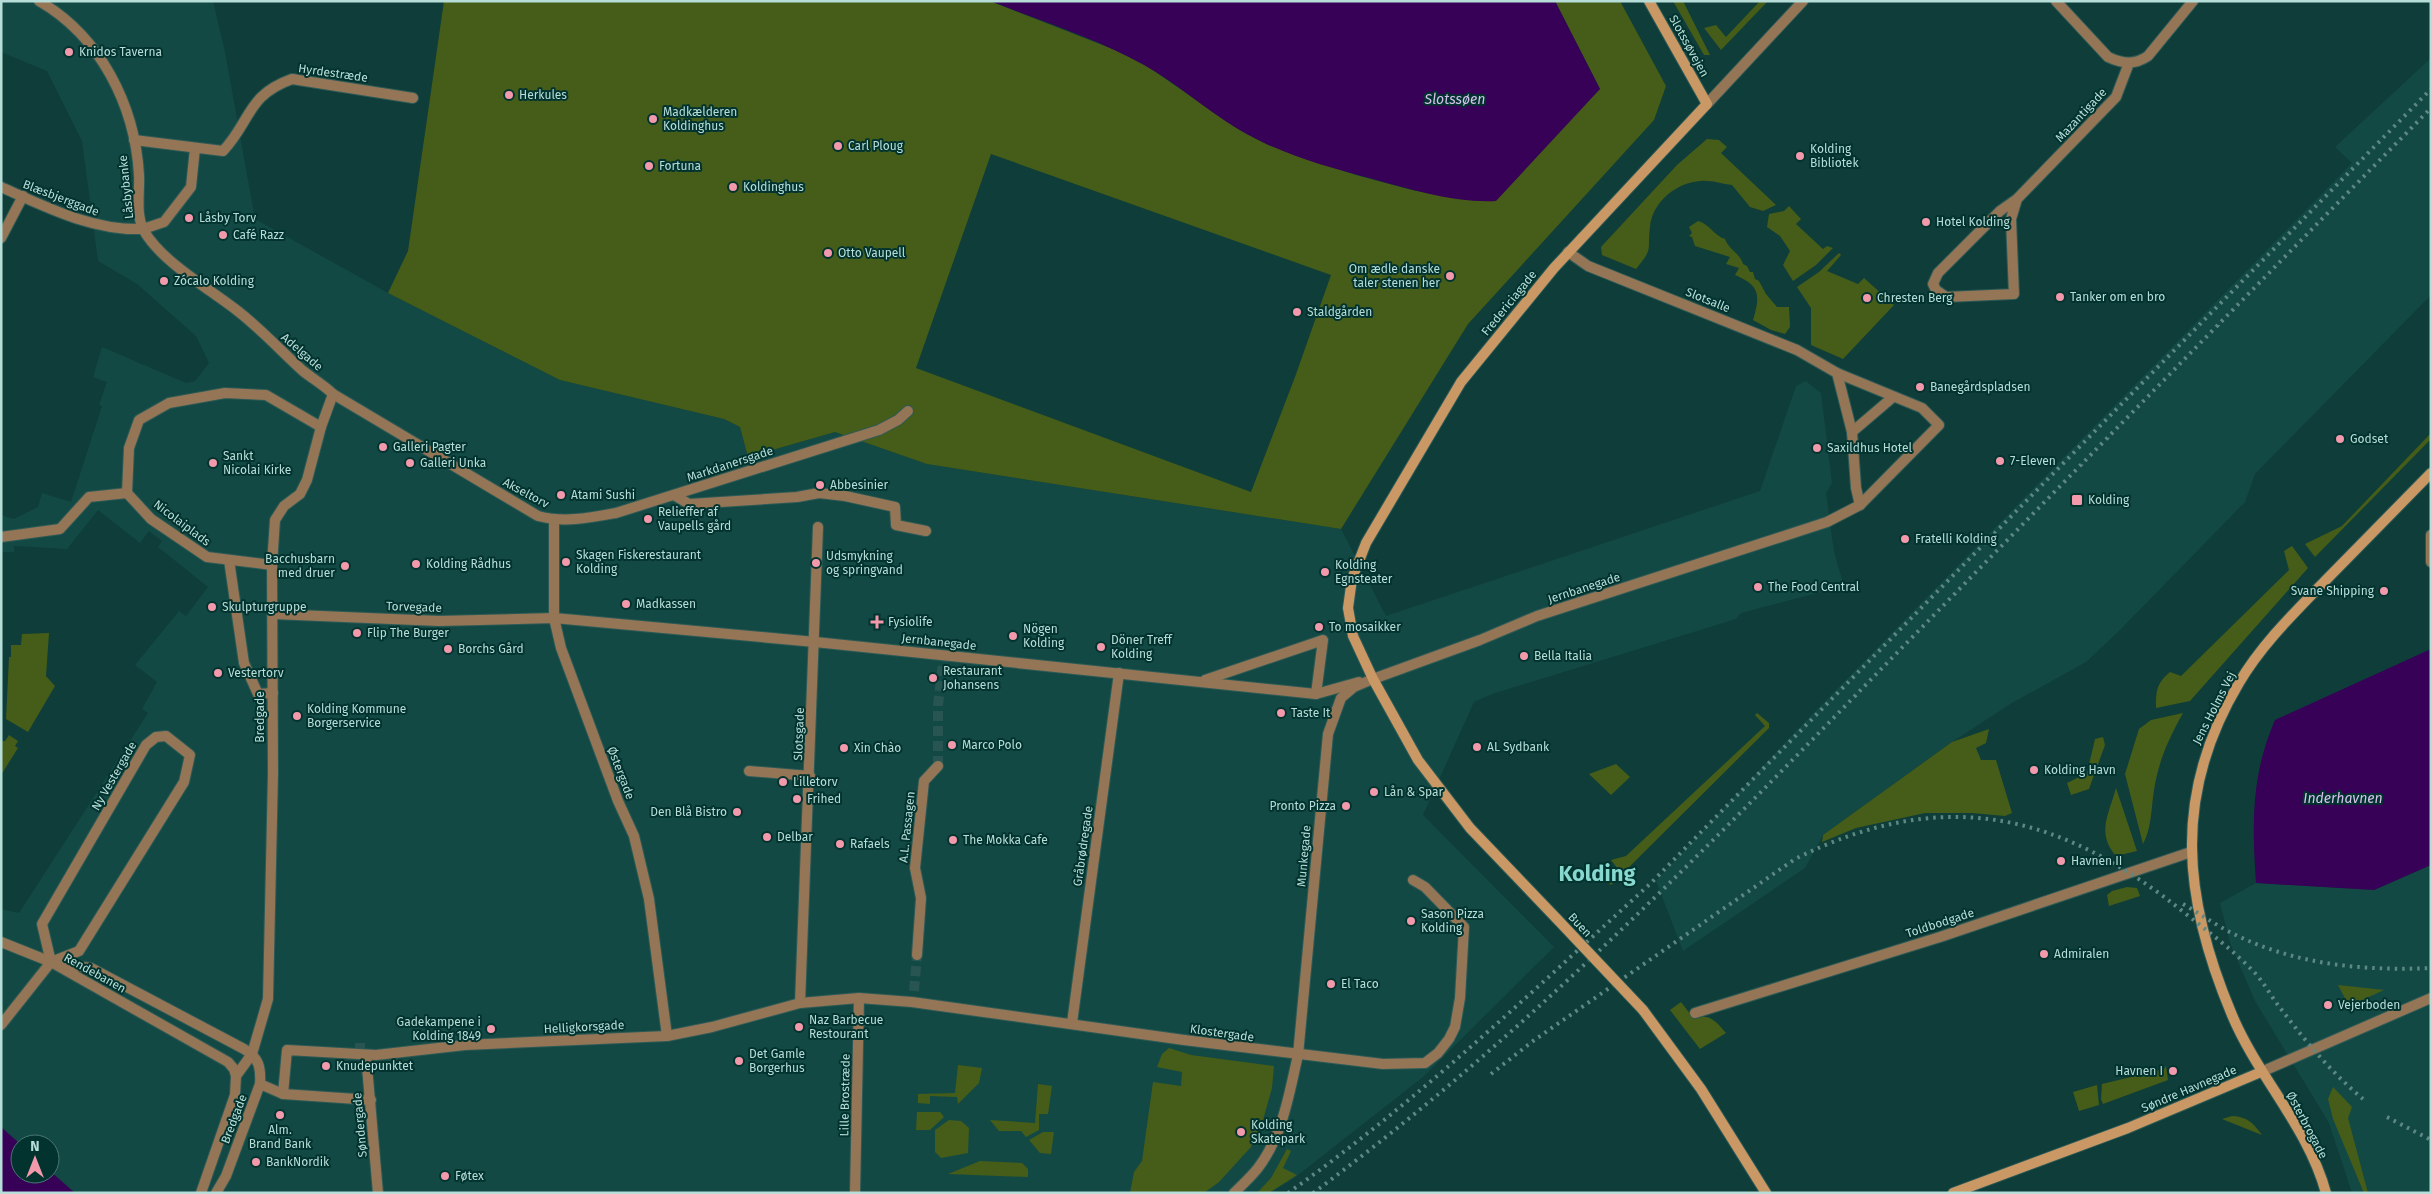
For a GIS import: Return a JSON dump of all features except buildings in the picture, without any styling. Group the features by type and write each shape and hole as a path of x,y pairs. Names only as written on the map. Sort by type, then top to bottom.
{"main road":[{"name":"Slotssøvejen","path":"1649,1 1707,104"},
{"name":"Fredericiagade","path":"1372,679 1353,636 1348,608 1352,579 1366,543 1461,382 1568,252 1707,104"},
{"name":"Jens Holms Vej","path":"2262,1072 2232,1016 2208,950 2194,890 2191,852 2195,794 2203,759 2218,723 2239,682 2273,636 2431,473"},
{"name":"Buen","path":"1372,679 1418,760 1470,828 1643,1010 1701,1089 1766,1193"},
{"name":"Søndre Havnegade","path":"1953,1193 2128,1128 2262,1072"},
{"name":"Østerbrogade","path":"2262,1072 2297,1128 2326,1193"}],"street":[{"name":"Låsbybanke","path":"38,1 85,39 115,81 128,112 134,140 139,174 138,205 143,229"},
{"name":"Fredericiagade","path":"1707,104 1803,1"},
{"path":"2056,1 2108,57 2118,62 2129,63 2140,61 2148,56 2193,1"},
{"name":"Mazantigade","path":"2018,199 2116,97 2129,63"},
{"name":"Hyrdestræde","path":"134,140 223,151 234,139 252,106 276,85 292,79 413,98"},
{"path":"143,229 164,222 191,187 195,148"},
{"name":"Blæsbjerggade","path":"1,187 92,224 116,229 143,229"},
{"path":"1,238 22,196"},
{"path":"2018,199 2011,219 2014,294 1946,298 1936,290 1933,284 1938,273 2000,211 2018,199"},
{"name":"Adelgade","path":"143,229 153,243 186,274 240,312 305,373 333,394 462,472"},
{"name":"Slotsalle","path":"1568,252 1588,266 1797,350 1837,373"},
{"path":"1837,373 1922,408 1939,425 1860,505"},
{"path":"1837,373 1852,432 1856,488 1860,505"},
{"path":"1,537 60,529 89,497 127,493 129,448 139,420 169,403 225,393 266,396 321,427"},
{"name":"Bredgade","path":"201,1193 235,1095 236,1076 252,1054 268,999 273,773 272,565 275,520 284,506 300,494 307,480 321,427 333,394"},
{"path":"1852,432 1893,396"},
{"name":"Markdanersgade","path":"554,521 584,519 616,513 674,495 879,430 898,420 908,411"},
{"name":"Akseltorv","path":"462,472 538,516 554,521"},
{"name":"Nicolaiplads","path":"127,493 151,519 207,557 272,565"},
{"path":"674,495 689,504 797,497 819,493 845,496 895,507 896,524 926,531"},
{"name":"Jernbanegade","path":"554,618 815,642 1316,694 1372,679 1480,640 1537,616 1827,522 1860,505"},
{"name":"Østergade","path":"554,521 554,618 568,666 618,801 634,836 649,899 667,1036"},
{"name":"Slotsgade","path":"800,1003 818,527"},
{"path":"2431,535 2431,562"},
{"path":"229,560 244,663 258,694 273,693"},
{"name":"Torvegade","path":"273,614 439,621 554,618"},
{"name":"Jernbanegade","path":"1202,682 1322,640 1316,694"},
{"name":"Gråbrødregade","path":"1072,1023 1119,673"},
{"name":"Munkegade","path":"1234,1193 1258,1168 1276,1138 1298,1055 1328,734 1341,698 1354,687 1372,679"},
{"name":"Ny Vestergade","path":"166,736 190,755 184,782 79,951 51,962 42,924 146,744 156,737 166,736"},
{"name":"A.L. Passagen","path":"917,955 921,898 915,868 924,781 938,766"},
{"path":"749,771 810,776"},
{"name":"Toldbodgade","path":"1695,1013 1940,936 2191,852"},
{"name":"Klostergade","path":"800,1003 859,998 912,1002 1298,1055 1383,1064 1425,1063 1438,1053 1449,1040 1455,1027 1460,998 1464,927 1425,887 1413,880"},
{"path":"1,942 51,962 1,1025"},
{"name":"Rendebanen","path":"51,962 91,968 252,1054"},
{"name":"Rendebanen","path":"51,962 228,1062 234,1069 236,1076"},
{"path":"912,1002 914,991"},
{"name":"Lille Brostræde","path":"855,1193 859,998"},
{"name":"Søndre Havnegade","path":"2262,1072 2431,998"},
{"name":"Helligkorsgade","path":"366,1055 464,1045 667,1036 712,1027 800,1003"},
{"path":"283,1094 287,1050 366,1055"},
{"name":"Bredgade","path":"216,1193 226,1176 260,1084 261,1071 256,1058 252,1054"},
{"name":"Søndergade","path":"366,1055 378,1193"},
{"path":"260,1084 283,1094 371,1100"}],"shaded area":[{"path":"1,1 173,1 175,3 178,1 213,1 225,52 255,219 388,293 560,380 724,419 740,427 748,457 835,432 927,464 1341,529 1386,616 1760,491 1796,386 1806,381 1821,393 1832,483 1826,493 1834,552 1844,586 1741,613 1736,619 1492,694 1474,702 1423,815 1554,947 1423,1077 1293,1179 1270,1193 75,1193 60,1180 60,1134 10,1135 1,1127 1,909 19,913 148,713 142,709 157,682 135,665 179,611 186,616 208,587 158,547 162,541 149,531 140,543 98,510 67,549 14,546 14,552 1,552 1,515 14,519 38,507 42,493 71,502 102,406 99,405 107,382 93,377 102,347 186,383 195,381 209,363 196,336 137,284 98,261 82,141 47,71 1,52"},
{"path":"2431,58 2431,295 2255,474 2245,502 2119,631 2086,662 2012,703 1952,742 1823,835 1805,868 1683,951 1656,881 1793,734 2352,163 2335,147"},
{"path":"2431,865 2431,1193 2352,1193 2329,1123 2255,1001 2230,943 2220,903 2256,883 2374,890"}],"green space":[{"path":"444,1 990,1 1123,53 1147,66 1238,129 1268,145 1356,175 1412,190 1455,198 1600,89 1555,1 1620,1 1666,86 1654,120 1468,324 1341,529 927,464 835,432 748,457 740,427 724,419 560,380 388,293 408,251","holes":["991,154 1331,275 1295,377 1251,492 916,368"]},
{"path":"1673,1 1683,1 1710,55 1704,55"},
{"path":"1760,1 1768,1 1721,50 1704,28 1716,25 1726,37"},
{"path":"1707,139 1719,140 1727,147 1721,153 1776,205 1763,211 1750,207 1732,185 1709,181 1692,182 1675,189 1655,209 1650,227 1648,253 1636,269 1602,255 1601,247 1677,165"},
{"path":"1789,206 1801,219 1796,224 1823,249 1827,246 1833,248 1816,265 1793,281 1783,265 1790,251 1780,236 1767,227 1769,214 1784,211"},
{"path":"1698,221 1725,239 1742,260 1743,264 1747,266 1750,272 1753,272 1755,279 1759,281 1766,294 1777,307 1789,307 1790,327 1785,334 1771,330 1753,320 1757,304 1756,293 1750,283 1735,275 1739,268 1726,264 1730,257 1695,246 1692,237 1689,236 1692,233 1689,227"},
{"path":"1839,253 1841,255 1827,271 1858,284 1864,278 1894,305 1843,359 1811,345 1811,308 1797,287 1819,272"},
{"path":"2431,433 2431,439 2315,557 2305,544 2342,526"},
{"path":"2292,546 2308,568 2190,701 2156,708 2157,692 2162,680 2170,672 2181,676 2289,570 2284,551"},
{"path":"49,633 46,676 55,686 28,732 6,719 11,645 21,645 22,634"},
{"path":"1757,713 1769,723 1769,728 1611,885 1606,880 1618,869 1611,860 1626,856 1765,726 1755,715"},
{"path":"2183,713 2161,760 2154,790 2150,824 2143,844 2125,774 2139,729 2151,720"},
{"path":"1989,729 1986,743 1976,748 1981,760 1996,760 2012,813 2005,816 1972,813 1925,813 1856,828 1822,842 1823,835 1952,742"},
{"path":"9,735 18,741 15,746 18,748 1,775 1,741 5,741"},
{"path":"2103,737 2105,745 2089,789 2071,795 2067,783 2087,773 2095,739"},
{"path":"1616,764 1630,777 1611,795 1589,774"},
{"path":"2116,788 2137,851 2116,856 2110,848 2105,831"},
{"path":"2127,887 2137,888 2140,896 2109,906 2107,895 2112,891"},
{"path":"2338,985 2384,990 2349,1006"},
{"path":"1681,1002 1694,1019 1708,1017 1716,1022 1726,1033 1700,1049 1670,1010"},
{"path":"1169,1048 1191,1055 1274,1066 1272,1088 1261,1127 1251,1147 1219,1182 1204,1193 1130,1193 1134,1172 1142,1161 1153,1082 1181,1086 1182,1072 1157,1067 1162,1054"},
{"path":"958,1065 982,1068 979,1083 958,1104 957,1097 930,1096 930,1104 918,1103 918,1094 955,1093"},
{"path":"2166,1066 2168,1080 2103,1104 2101,1099 2102,1084 2164,1069"},
{"path":"1038,1084 1052,1086 1048,1114 1039,1114 1039,1130 1026,1137 1021,1131 999,1131 990,1120 1035,1123"},
{"path":"2097,1085 2099,1105 2079,1111 2073,1092"},
{"path":"2333,1087 2352,1107 2348,1118 2368,1193 2364,1193 2333,1119 2328,1099"},
{"path":"917,1112 940,1112 944,1117 930,1130 916,1130"},
{"path":"2232,1116 2250,1121 2262,1135 2222,1119"},
{"path":"949,1120 961,1121 969,1128 968,1153 941,1158 935,1152 935,1130"},
{"path":"1043,1132 1054,1132 1051,1154 1040,1153 1029,1140"},
{"path":"1287,1149 1291,1151 1283,1168 1297,1175 1269,1193 1257,1193 1271,1178"},
{"path":"980,1161 1022,1163 1028,1169 1028,1177 948,1174"}],"water":[{"name":"Slotssøen","path":"990,1 1555,1 1600,89 1496,201 1450,198 1338,170 1270,146 1214,114 1168,80 1126,55 1088,38"},
{"name":"Inderhavnen","path":"2431,649 2431,865 2374,890 2256,883 2254,820 2257,780 2267,740 2275,720"},
{"path":"1,1127 10,1135 10,1184 60,1184 60,1180 75,1193 4,1193 1,1190"}],"tunnel":[{"path":"938,766 938,705 944,655"},
{"path":"914,991 917,955"},
{"path":"360,1043 360,1054"}],"railway":[{"path":"1288,1193 1336,1158 1429,1083 1519,1004 1651,883 2431,89"},
{"path":"1313,1193 1391,1133 1466,1071 1540,1006 1682,871 2431,108"},
{"path":"1491,1074 1533,1041 1795,859 1849,836 1901,822 1951,817 1999,820 2046,832 2093,852 2139,879 2204,928 2247,965 2259,977 2309,1045 2363,1099"},
{"path":"2183,904 2233,933 2263,946 2309,960 2357,967 2431,968"},
{"path":"2387,1117 2431,1140"}],"place":[{"name":"Knidos Taverna","path":"69,52"},
{"name":"Herkules","path":"509,95"},
{"name":"Madkælderen Koldinghus","path":"653,119"},
{"name":"Carl Ploug","path":"838,146"},
{"name":"Kolding Bibliotek","path":"1800,156"},
{"name":"Fortuna","path":"649,166"},
{"name":"Koldinghus","path":"733,187"},
{"name":"Låsby Torv","path":"189,218"},
{"name":"Hotel Kolding","path":"1926,222"},
{"name":"Café Razz","path":"223,235"},
{"name":"Otto Vaupell","path":"828,253"},
{"name":"Om ædle danske taler stenen her","path":"1450,276"},
{"name":"Zócalo Kolding","path":"164,281"},
{"name":"Tanker om en bro","path":"2060,297"},
{"name":"Chresten Berg","path":"1867,298"},
{"name":"Staldgården","path":"1297,312"},
{"name":"Banegårdspladsen","path":"1920,387"},
{"name":"Godset","path":"2340,439"},
{"name":"Galleri Pagter","path":"383,447"},
{"name":"Saxildhus Hotel","path":"1817,448"},
{"name":"7-Eleven","path":"2000,461"},
{"name":"Sankt Nicolai Kirke","path":"213,463"},
{"name":"Galleri Unka","path":"410,463"},
{"name":"Abbesinier","path":"820,485"},
{"name":"Atami Sushi","path":"561,495"},
{"name":"Kolding","path":"2077,500"},
{"name":"Relieffer af Vaupells gård","path":"648,519"},
{"name":"Fratelli Kolding","path":"1905,539"},
{"name":"Skagen Fiskerestaurant Kolding","path":"566,562"},
{"name":"Udsmykning og springvand","path":"816,563"},
{"name":"Kolding Rådhus","path":"416,564"},
{"name":"Bacchusbarn med druer","path":"345,566"},
{"name":"Kolding Egnsteater","path":"1325,572"},
{"name":"The Food Central","path":"1758,587"},
{"name":"Svane Shipping","path":"2384,591"},
{"name":"Madkassen","path":"626,604"},
{"name":"Skulpturgruppe","path":"212,607"},
{"name":"Fysiolife","path":"877,622"},
{"name":"To mosaikker","path":"1319,627"},
{"name":"Flip The Burger","path":"357,633"},
{"name":"Nögen Kolding","path":"1013,636"},
{"name":"Döner Treff Kolding","path":"1101,647"},
{"name":"Borchs Gård","path":"448,649"},
{"name":"Bella Italia","path":"1524,656"},
{"name":"Vestertorv","path":"218,673"},
{"name":"Restaurant Johansens","path":"933,678"},
{"name":"Taste It","path":"1281,713"},
{"name":"Kolding Kommune Borgerservice","path":"297,716"},
{"name":"Marco Polo","path":"952,745"},
{"name":"AL Sydbank","path":"1477,747"},
{"name":"Xin Chào","path":"844,748"},
{"name":"Kolding Havn","path":"2034,770"},
{"name":"Lilletorv","path":"783,782"},
{"name":"Lån & Spar","path":"1374,792"},
{"name":"Frihed","path":"797,799"},
{"name":"Pronto Pizza","path":"1346,806"},
{"name":"Den Blå Bistro","path":"737,812"},
{"name":"Delbar","path":"767,837"},
{"name":"The Mokka Cafe","path":"953,840"},
{"name":"Rafaels","path":"840,844"},
{"name":"Havnen II","path":"2061,861"},
{"name":"Sason Pizza Kolding","path":"1411,921"},
{"name":"Admiralen","path":"2044,954"},
{"name":"El Taco","path":"1331,984"},
{"name":"Vejerboden","path":"2328,1005"},
{"name":"Naz Barbecue Restourant","path":"799,1027"},
{"name":"Gadekampene i Kolding 1849","path":"491,1029"},
{"name":"Det Gamle Borgerhus","path":"739,1061"},
{"name":"Knudepunktet","path":"326,1066"},
{"name":"Havnen I","path":"2173,1071"},
{"name":"Alm. Brand Bank","path":"280,1115"},
{"name":"Kolding Skatepark","path":"1241,1132"},
{"name":"BankNordik","path":"256,1162"},
{"name":"Føtex","path":"445,1176"}],"district":[{"name":"Kolding","path":"1597,873"}]}
